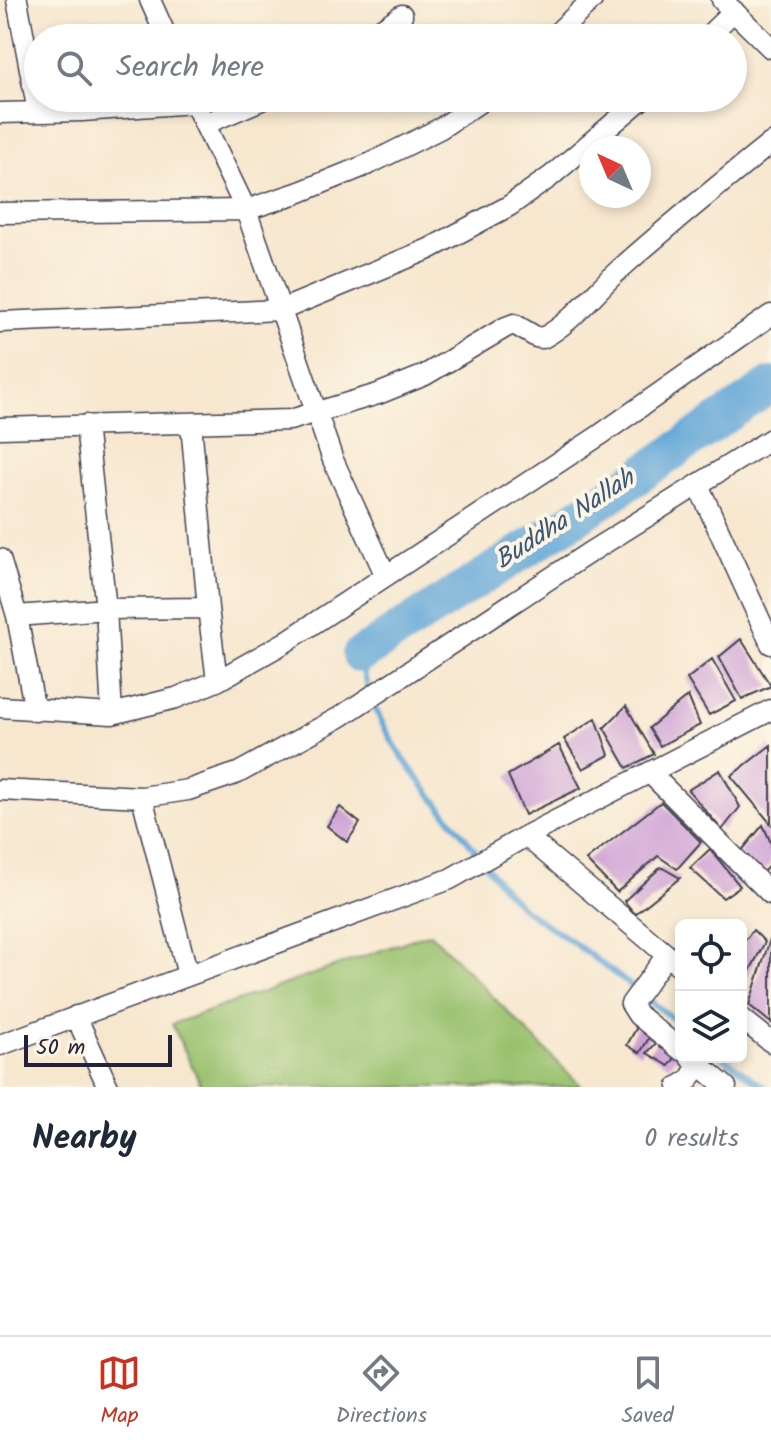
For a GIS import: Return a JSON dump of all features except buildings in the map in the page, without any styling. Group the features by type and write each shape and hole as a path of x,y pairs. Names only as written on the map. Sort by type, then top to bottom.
{"street":[{"path":"0,1 19,0 24,29"},
{"path":"150,0 161,24"},
{"path":"567,24 592,0"},
{"path":"716,24 728,6 746,24"},
{"path":"389,24 402,15"},
{"path":"747,25 771,48"},
{"path":"0,113 38,112"},
{"path":"199,112 246,210 333,460 385,574"},
{"path":"205,124 233,112"},
{"path":"0,213 246,210 369,164 441,128 465,112"},
{"path":"0,322 281,310 429,249 509,206 550,177 627,112"},
{"path":"0,428 269,423 316,413 378,394 425,375 514,324 543,338 558,330 656,237 771,143"},
{"path":"0,707 112,714 176,698 217,681 284,643 600,435 771,315"},
{"path":"191,424 217,681"},
{"path":"86,425 106,609 112,714"},
{"path":"0,790 142,797 188,790 238,773 340,717 587,554 699,487 771,439"},
{"path":"699,487 771,644"},
{"path":"0,559 17,616 35,711"},
{"path":"17,616 106,609 208,608"},
{"path":"0,1045 450,879 526,836 771,710"},
{"path":"651,774 771,894"},
{"path":"142,797 188,975"},
{"path":"526,836 674,961 631,1004 638,1015 675,1045"},
{"path":"76,1016 108,1087"},
{"path":"747,1023 771,1042"},
{"path":"678,1087 689,1080 693,1063"},
{"path":"698,1063 726,1087"}],"green space":[{"path":"430,933 582,1087 202,1087 172,1024"}],"waterway":[{"name":"Buddha Nallah","path":"360,655 602,501 771,385"},
{"path":"360,655 375,708 400,753 507,892 529,913 574,943 675,1020"},
{"path":"731,1063 764,1087"}]}
